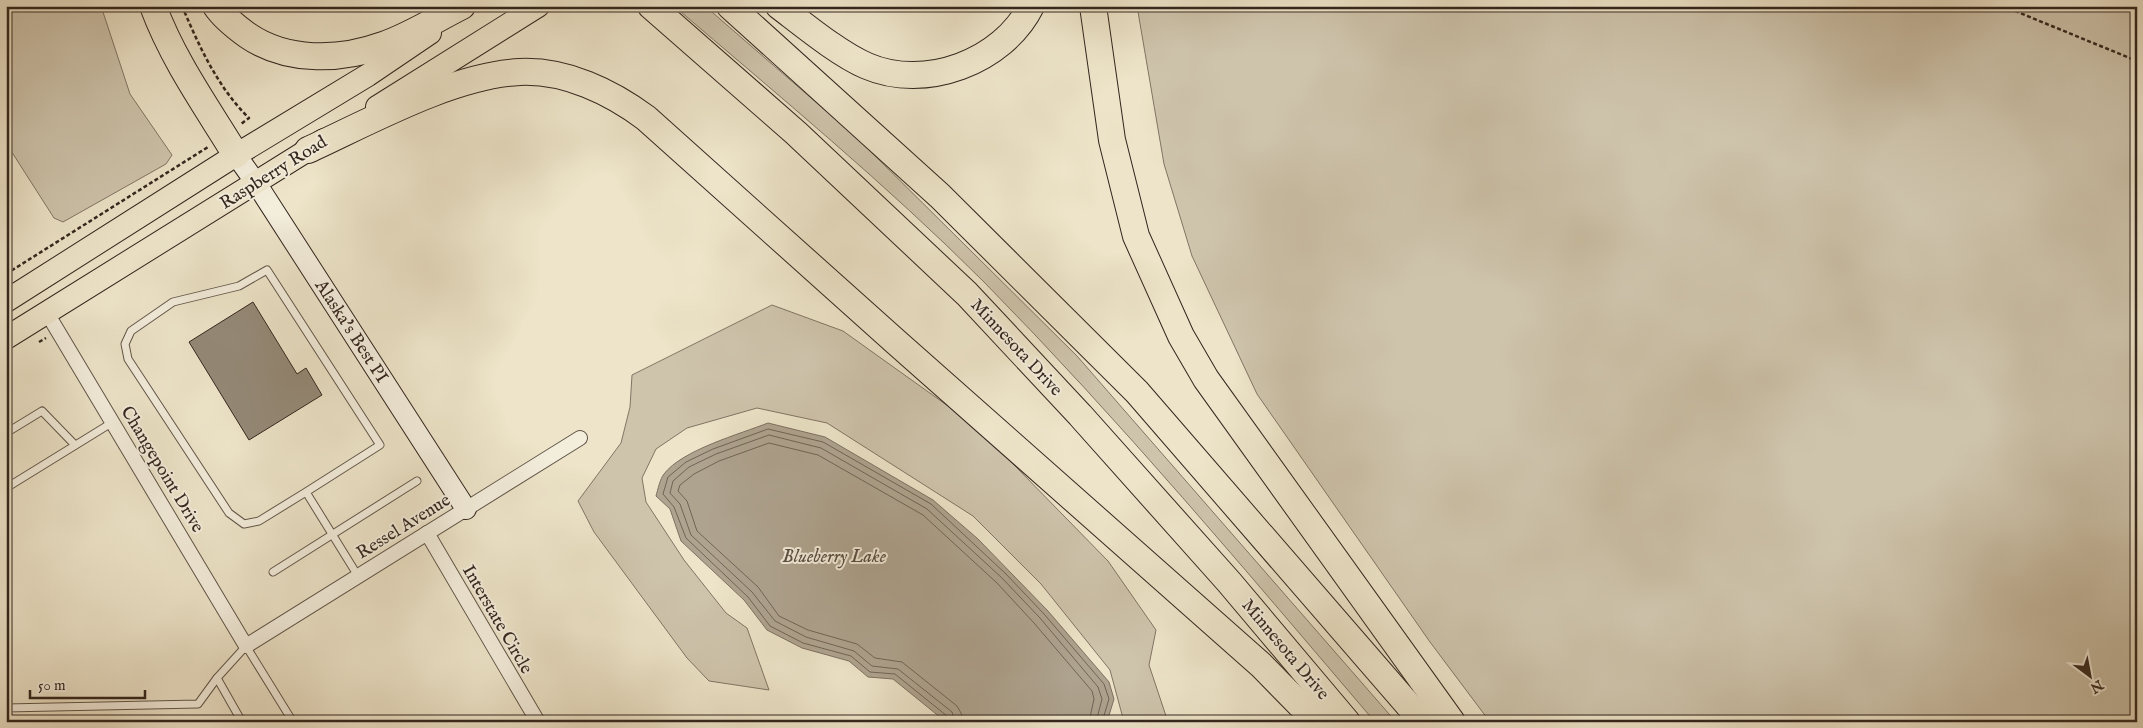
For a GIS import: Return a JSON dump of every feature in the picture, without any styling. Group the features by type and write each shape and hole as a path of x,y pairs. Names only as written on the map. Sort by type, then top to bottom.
{"highway":[{"path":"153,6 162,31 192,86 236,155"},
{"path":"216,6 234,26 266,46 285,52 320,57 360,52 384,45 462,6"},
{"name":"Minnesota Drive","path":"651,6 810,146 967,294 1080,415 1229,582 1347,722"},
{"path":"730,6 940,196 1136,392 1423,722"},
{"path":"779,6 821,38 867,66 890,73 919,74 965,65 984,55 1015,30 1031,6"},
{"path":"1093,6 1112,140 1136,236 1181,336 1206,379 1452,722"},
{"path":"308,150 446,88 484,78 520,72 548,74 575,81 598,88 623,100 654,124 896,342 1262,664 1317,722"}],"main road":[{"name":"Raspberry Road","path":"6,301 236,155 368,75 471,6"},
{"name":"Raspberry Road","path":"6,338 538,6"},
{"path":"236,155 264,163 275,162 308,150"}],"street":[{"name":"Alaska's Best PI","path":"236,155 256,183 466,509"},
{"name":"Changepoint Drive","path":"47,312 246,646"},
{"name":"Ressel Avenue","path":"246,646 580,438"},
{"name":"Interstate Circle","path":"427,534 538,722"}],"lane":[{"path":"267,270 380,445 306,492 259,521 244,524 229,513 128,359 125,344 131,331 173,302 238,286 267,270"},
{"path":"6,433 42,411 75,446"},
{"path":"6,488 113,422"},
{"path":"273,572 417,482"},
{"path":"306,492 358,576"},
{"path":"6,708 198,704 217,678 246,646 293,722"},
{"path":"217,678 241,721"}],"path":[{"path":"182,6 207,59 233,103 249,118"},
{"path":"2004,6 2137,61"},
{"path":"6,274 201,152"}],"shaded area":[{"path":"6,6 101,6 130,94 172,155 166,164 63,222 54,218 6,143"},
{"path":"674,6 705,6 856,137 1077,356 1396,722 1375,722 1134,443 983,281 870,175"},
{"path":"1137,6 2137,6 2137,722 1490,722 1430,642 1257,394 1192,256 1164,164"},
{"path":"772,305 843,331 976,426 1108,561 1156,630 1149,665 1167,719 1165,722 1124,722 1110,670 1041,584 973,516 827,423 757,408 687,428 656,449 642,478 646,502 684,560 726,613 747,628 769,690 709,681 687,658 594,532 578,501 621,443 630,407 632,375"}],"water":[{"name":"Blueberry Lake","path":"768,423 825,437 933,500 978,539 1048,611 1109,682 1114,699 1107,722 946,722 893,679 868,677 849,661 802,648 767,630 744,600 681,541 670,509 656,496 664,474 672,465 684,457 697,450"}],"building":[{"path":"253,302 297,374 306,368 322,395 249,440 189,342"}]}
